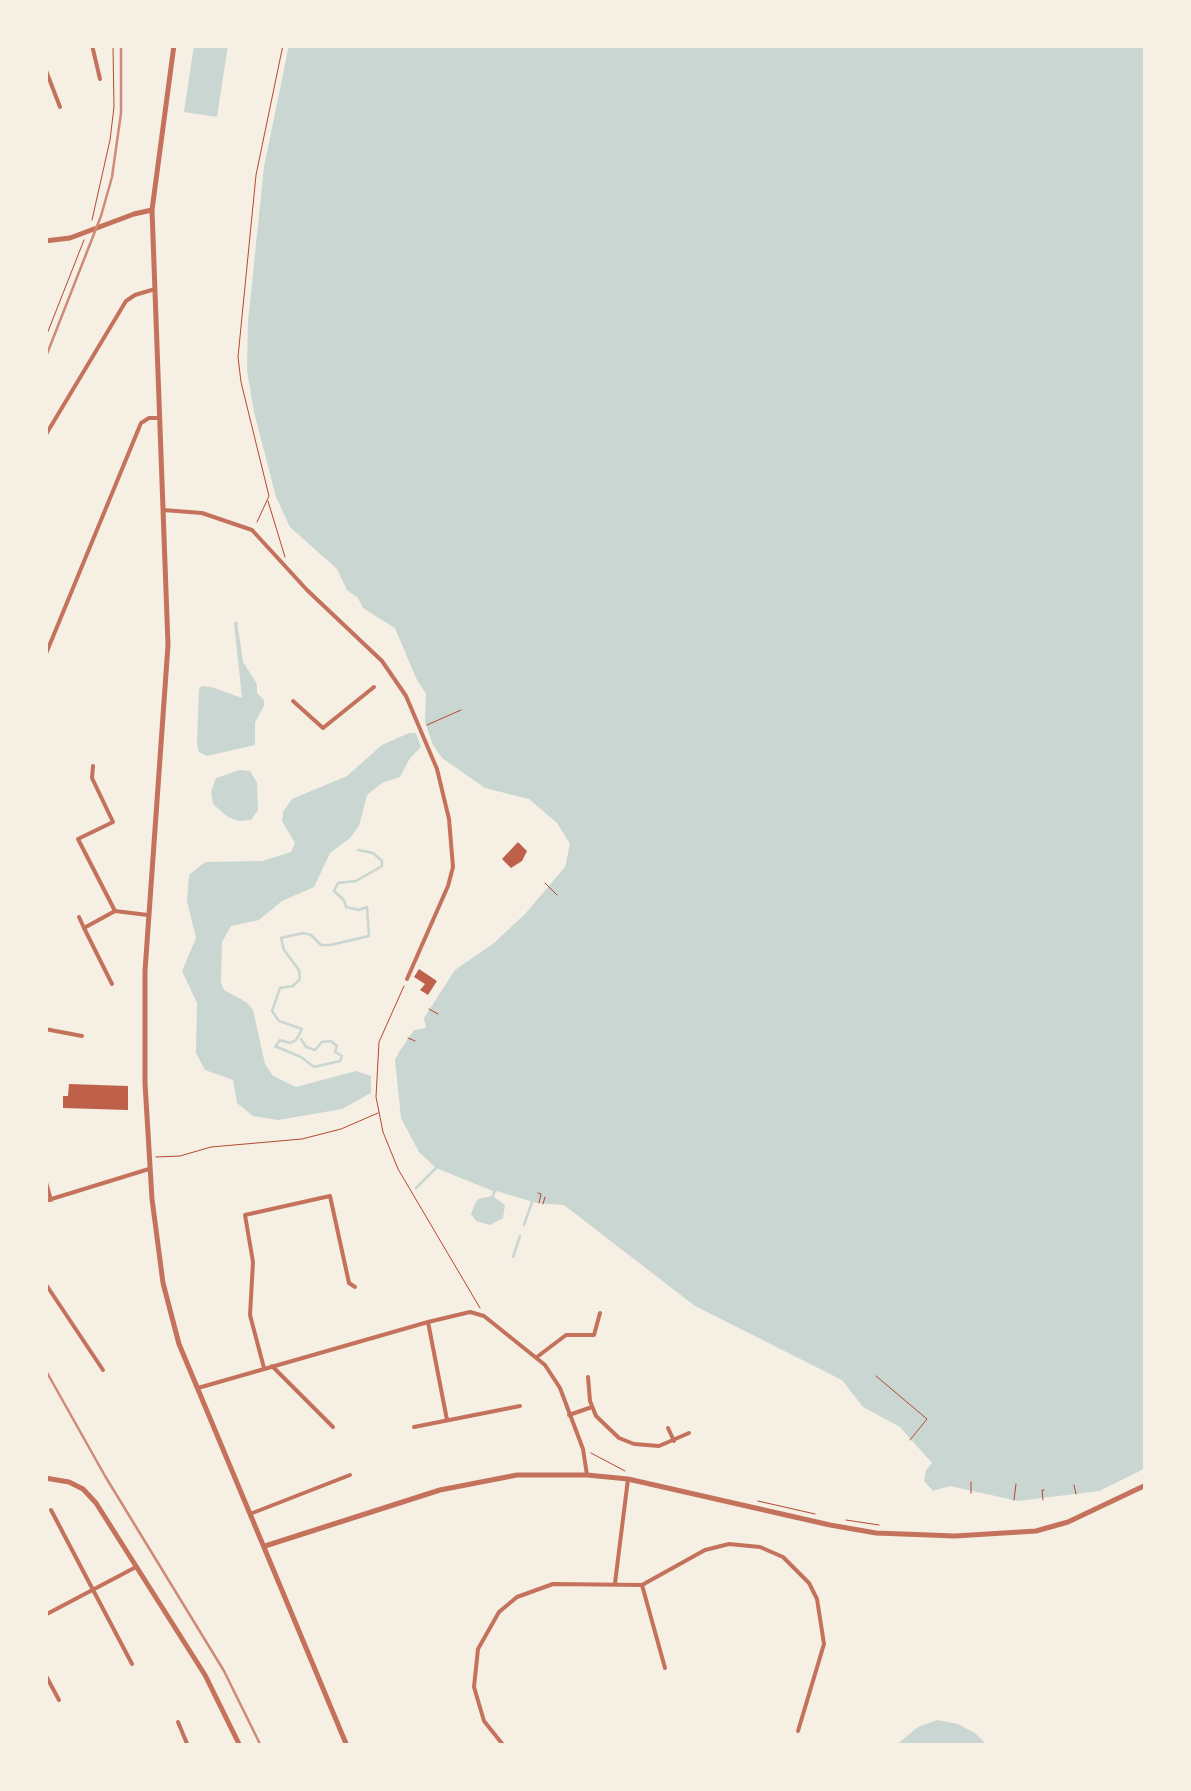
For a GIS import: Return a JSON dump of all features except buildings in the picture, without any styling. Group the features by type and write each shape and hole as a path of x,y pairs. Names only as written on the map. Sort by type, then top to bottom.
{"street":[{"path":"92,45 100,79"},
{"path":"174,45 152,210 167,685 148,915 144,1028 148,1169 165,1292 180,1344 347,1746"},
{"path":"45,68 60,107"},
{"path":"45,242 70,238 152,210"},
{"path":"45,436 126,301 155,290"},
{"path":"45,656 141,423 161,418"},
{"path":"163,510 202,513 252,530 399,684 437,769 446,804 452,867 448,886 407,979"},
{"path":"293,701 322,728 374,687"},
{"path":"93,766 92,778 113,822 78,839 115,911"},
{"path":"84,928 115,911 148,915"},
{"path":"79,917 112,984"},
{"path":"45,1030 82,1036"},
{"path":"45,1179 48,1200 148,1169"},
{"path":"264,1368 250,1315 253,1262 245,1214 330,1196 349,1283 355,1287"},
{"path":"45,1283 103,1370"},
{"path":"537,1358 566,1335 594,1335 600,1313"},
{"path":"198,1388 428,1322 460,1314 484,1316 537,1358 560,1388 584,1451 587,1475"},
{"path":"428,1322 447,1421"},
{"path":"272,1366 333,1427"},
{"path":"588,1377 592,1408 606,1428 626,1442 650,1446 674,1441 688,1432"},
{"path":"414,1427 520,1406"},
{"path":"570,1416 592,1408"},
{"path":"668,1428 674,1441"},
{"path":"264,1546 422,1495 482,1480 532,1474 628,1479 846,1528 956,1536 1036,1530 1068,1522 1146,1485"},
{"path":"250,1514 350,1476"},
{"path":"45,1478 70,1482 96,1503 204,1675 240,1746"},
{"path":"615,1583 628,1479"},
{"path":"51,1510 132,1664"},
{"path":"504,1746 484,1720 474,1687 478,1649 487,1629 517,1597 564,1582 642,1585 705,1550 729,1544 775,1552 810,1583 816,1599 824,1644 798,1731"},
{"path":"45,1615 136,1567"},
{"path":"642,1585 665,1668"},
{"path":"45,1674 59,1700"},
{"path":"178,1722 188,1746"}],"path":[{"path":"94,214 105,173 114,107 112,45"},
{"path":"252,530 269,496 241,382 239,346 256,175 283,45"},
{"path":"45,340 80,252"},
{"path":"420,728 461,710"},
{"path":"545,884 557,894"},
{"path":"407,979 380,1042 376,1071 384,1139 398,1170 484,1316"},
{"path":"430,1008 438,1014"},
{"path":"408,1038 415,1042"},
{"path":"148,1158 180,1156 210,1147 302,1139 341,1129 378,1112"},
{"path":"538,1193 541,1204 545,1197"},
{"path":"876,1376 927,1419 910,1440"},
{"path":"584,1451 634,1474"},
{"path":"971,1482 972,1493"},
{"path":"1014,1500 1016,1484"},
{"path":"1074,1485 1076,1494"},
{"path":"1043,1500 1044,1490"},
{"path":"752,1501 813,1514"},
{"path":"848,1520 885,1526"}],"shaded area":[{"path":"194,45 228,45 217,117 184,112"},
{"path":"289,45 1146,45 1146,1467 1138,1472 1099,1491 1018,1501 950,1486 933,1491 924,1481 932,1463 900,1427 863,1407 842,1380 695,1306 564,1205 537,1203 496,1191 494,1197 505,1205 503,1218 490,1225 476,1221 471,1214 474,1206 478,1199 492,1196 493,1191 436,1168 419,1152 401,1118 395,1060 414,1030 426,1028 424,1018 455,970 494,943 525,914 565,867 570,844 557,823 529,799 485,788 442,758 425,722 426,694 395,628 363,608 347,590 337,569 290,527 276,497 247,370 248,322 264,167"},
{"path":"237,621 243,662 257,684 264,706 255,722 255,745 207,756 199,752 197,744 199,689 211,687 242,698 234,623"},
{"path":"416,733 421,747 400,777 382,783 367,795 359,826 330,853 314,887 282,901 259,920 231,926 222,942 221,983 224,990 253,1010 265,1064 273,1076 296,1087 356,1071 371,1076 371,1093 342,1109 278,1120 253,1116 237,1103 233,1080 205,1070 196,1053 197,1003 182,971 196,938 187,901 189,875 205,862 263,861 291,852 295,843 282,821 292,799 347,776 382,745"},
{"path":"250,771 257,783 258,810 251,820 228,817 213,804 211,792 216,778"},
{"path":"937,1720 958,1724 988,1746 895,1746 918,1727"}],"waterway":[{"path":"275,1047 280,1040 296,1040 302,1029 279,1021 272,1011 280,988 293,986 300,979 281,938 303,933 321,945 330,945 369,936 367,907 346,907 334,891 338,883 356,881 382,866 373,853 358,850"},
{"path":"277,1047 314,1067 340,1061 342,1056 335,1052 337,1046 331,1041 322,1042 315,1050 306,1047 301,1039"},
{"path":"416,1188 436,1168"},
{"path":"524,1225 532,1202"},
{"path":"513,1257 520,1236"}],"railway":[{"path":"45,359 101,216 112,177 121,113 121,45"},
{"path":"45,1369 224,1671 261,1746"}]}
